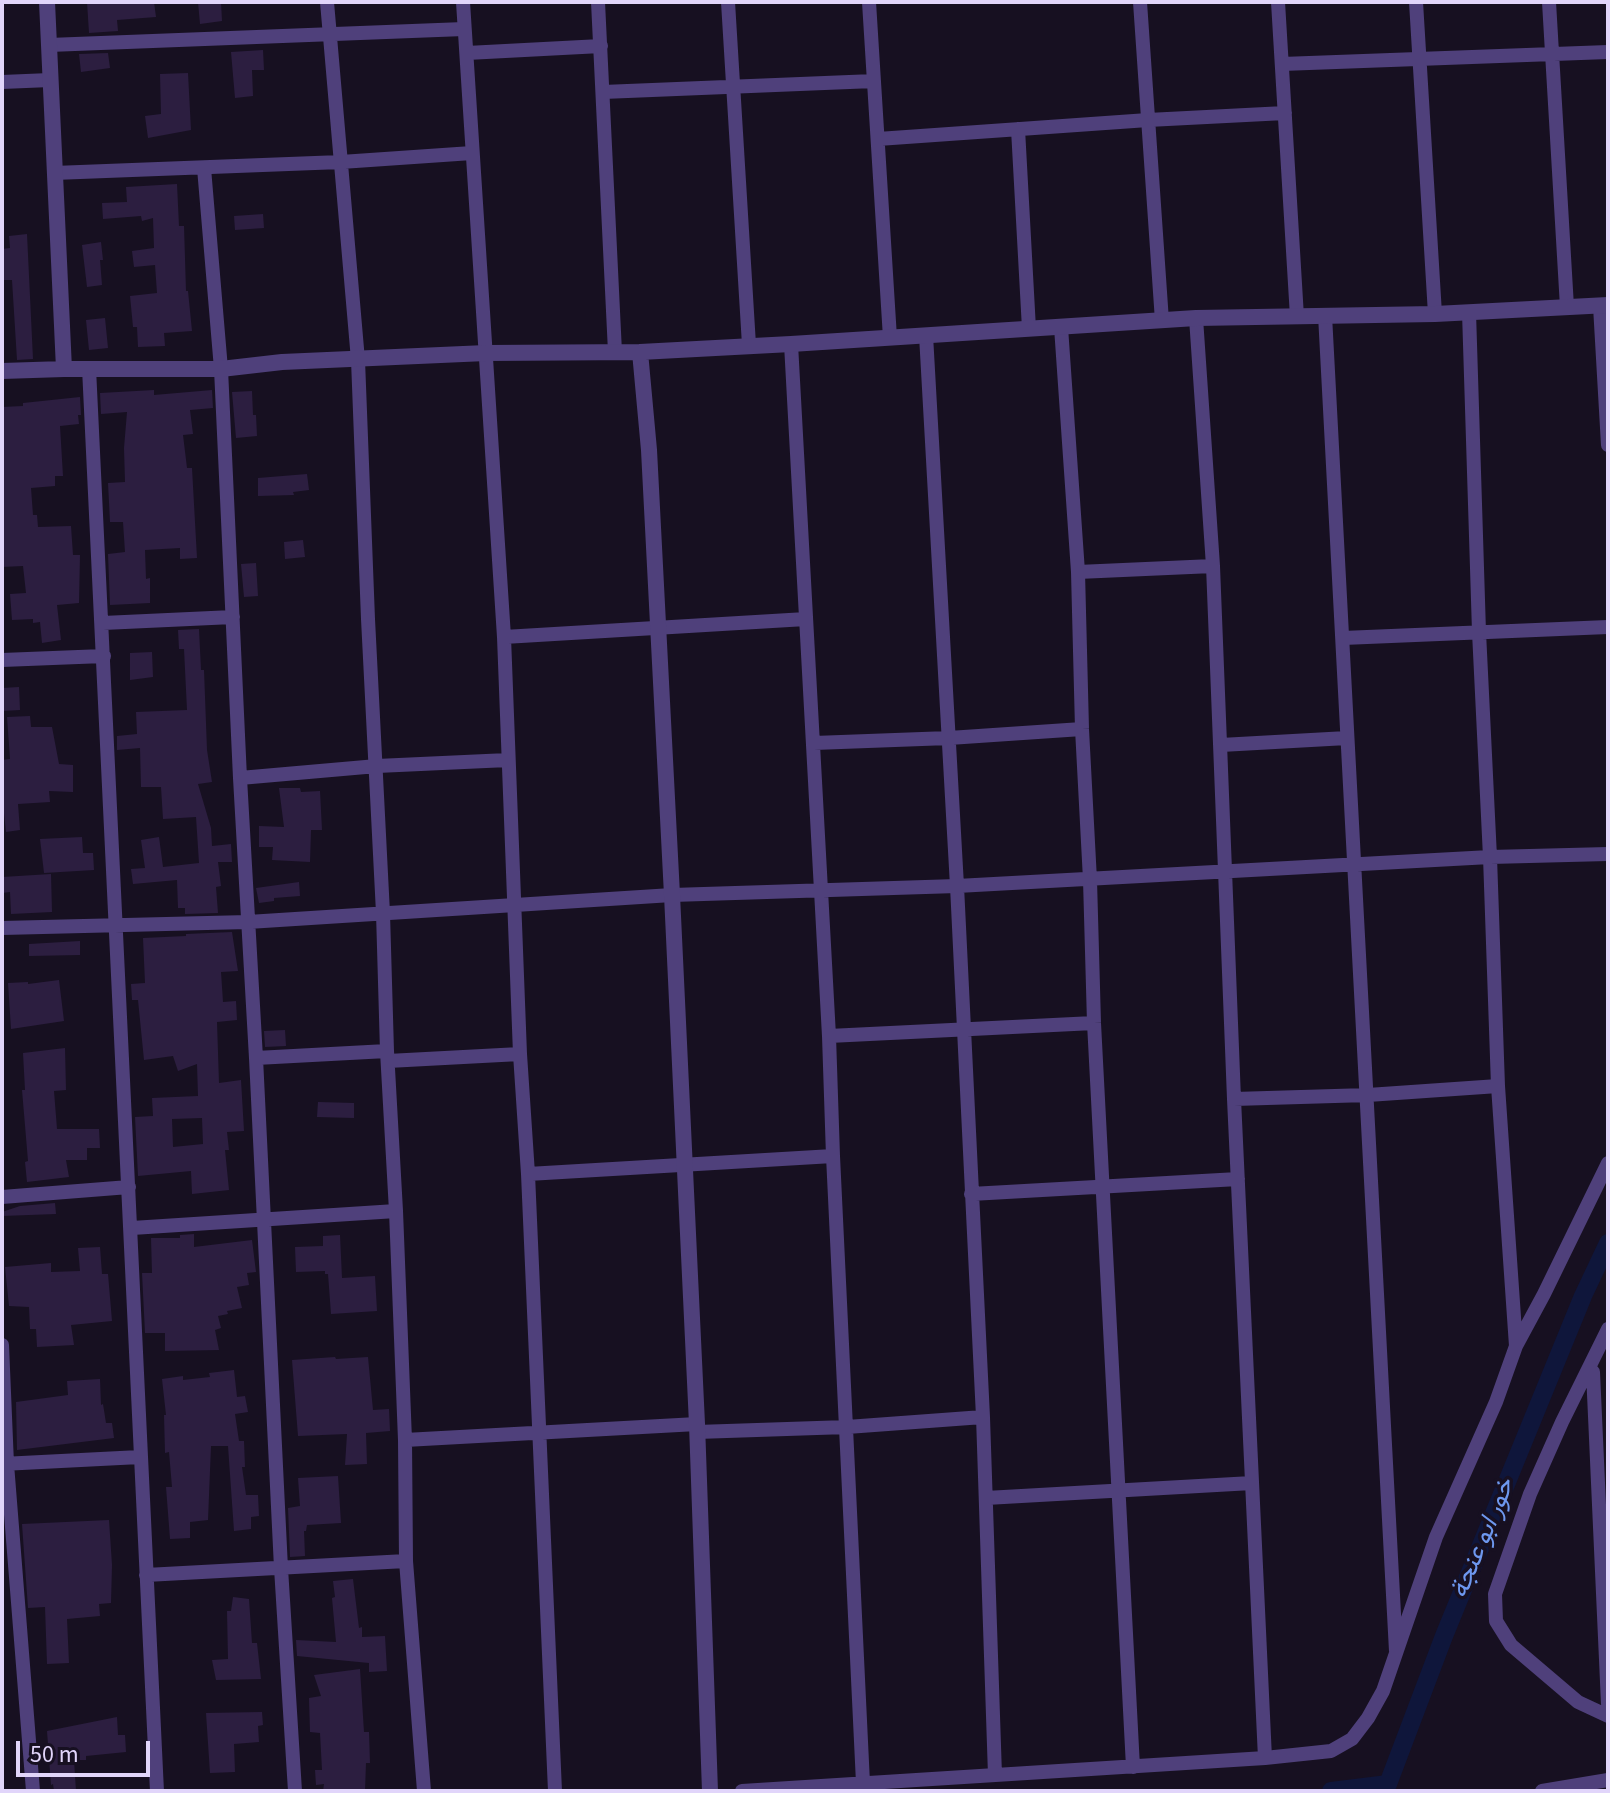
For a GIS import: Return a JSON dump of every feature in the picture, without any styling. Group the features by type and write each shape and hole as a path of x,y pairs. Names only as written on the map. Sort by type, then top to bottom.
{"street":[{"path":"47,2 64,369"},
{"path":"327,2 358,360 396,1211 405,1440 406,1561 424,1791"},
{"path":"463,2 504,637 520,1054 555,1791"},
{"path":"598,2 615,352"},
{"path":"728,2 749,345"},
{"path":"869,2 890,338"},
{"path":"1140,2 1162,321"},
{"path":"1278,2 1297,317"},
{"path":"1416,2 1435,314"},
{"path":"1549,2 1567,307"},
{"path":"49,45 464,29"},
{"path":"467,53 601,46"},
{"path":"1282,64 1608,52"},
{"path":"2,82 50,80"},
{"path":"603,92 874,81"},
{"path":"878,139 1285,113"},
{"path":"1018,129 1029,329"},
{"path":"54,173 341,162 472,153"},
{"path":"204,168 221,369 295,1791"},
{"path":"2,371 221,369 282,362 486,353 640,352 1196,318 1435,314 1604,305 1608,445"},
{"path":"1469,312 1498,1086 1516,1346"},
{"path":"1325,315 1396,1651"},
{"path":"1196,318 1213,566 1265,1758"},
{"path":"1061,327 1078,572 1094,1023 1133,1767"},
{"path":"926,335 983,1417 995,1775"},
{"path":"791,344 829,1036 863,1783"},
{"path":"640,352 649,450 672,895 710,1791"},
{"path":"89,368 157,1791"},
{"path":"1078,572 1213,566"},
{"path":"103,623 233,617"},
{"path":"504,637 806,619"},
{"path":"1343,638 1608,627"},
{"path":"2,660 104,656"},
{"path":"814,743 1082,729"},
{"path":"1221,745 1347,738"},
{"path":"240,778 377,766 508,760"},
{"path":"2,928 248,922 672,895 957,886 1355,863 1608,854"},
{"path":"829,1036 1094,1023"},
{"path":"256,1058 520,1054"},
{"path":"1234,1099 1368,1095 1498,1086"},
{"path":"528,1174 833,1156"},
{"path":"742,1791 1265,1758 1331,1751 1352,1739 1383,1691 1436,1537 1496,1402 1516,1346 1608,1163"},
{"path":"971,1194 1238,1179"},
{"path":"2,1197 129,1187"},
{"path":"132,1228 396,1211"},
{"path":"1608,1329 1595,1372 1530,1494 1495,1594 1496,1621 1511,1645 1578,1702 1608,1716"},
{"path":"2,1345 4,1464 33,1791"},
{"path":"1595,1372 1608,1704"},
{"path":"405,1440 697,1428 847,1427 983,1417"},
{"path":"4,1464 140,1457"},
{"path":"986,1498 1252,1483"},
{"path":"146,1575 406,1561"},
{"path":"1552,1790 1608,1780"}],"building":[{"path":"87,2 154,2 156,17 117,20 118,31 89,33"},
{"path":"198,2 221,2 222,21 200,24"},
{"path":"263,50 264,70 252,70 253,96 235,98 231,52"},
{"path":"108,53 110,68 81,72 79,54"},
{"path":"188,73 191,130 148,138 145,116 161,114 160,74"},
{"path":"177,184 179,226 184,226 186,291 192,331 164,333 165,346 138,347 130,296 157,293 155,265 134,267 132,251 154,248 153,218 142,221 141,216 103,219 102,203 127,202 126,187"},
{"path":"263,214 264,228 235,230 234,216"},
{"path":"27,234 33,359 17,360 12,280 3,280 2,249 10,248 9,236"},
{"path":"101,242 102,285 87,287 82,245"},
{"path":"105,318 108,348 89,350 86,320"},
{"path":"154,390 154,395 212,390 213,408 190,410 193,434 183,435 187,468 192,468 197,558 180,559 180,548 145,550 150,603 110,605 108,554 125,552 123,522 110,522 108,483 125,482 127,412 101,414 100,393"},
{"path":"252,391 257,436 236,438 232,392"},
{"path":"80,397 79,424 60,426 63,476 55,476 55,486 31,488 33,515 37,515 38,527 71,526 73,555 80,555 79,603 57,605 61,640 42,643 40,622 33,623 33,619 12,620 10,594 26,593 23,566 2,567 2,407"},
{"path":"307,474 309,490 293,492 294,495 258,496 258,478"},
{"path":"303,540 305,557 285,559 284,542"},
{"path":"256,563 258,596 244,597 241,564"},
{"path":"199,629 212,782 198,784 211,828 212,846 231,844 232,862 218,862 221,886 216,887 218,913 185,914 185,908 178,908 177,880 133,884 131,869 145,868 141,840 159,837 163,867 199,863 196,817 163,819 161,787 141,787 140,748 117,750 117,736 137,734 136,712 187,710 184,649 179,649 178,630"},
{"path":"152,652 153,677 130,680 130,653"},
{"path":"19,687 20,710 2,711 2,688"},
{"path":"30,716 31,727 52,727 59,764 73,765 73,792 49,791 50,802 18,804 20,830 6,832 2,760 10,759 7,717"},
{"path":"279,788 320,791 322,830 311,830 310,862 272,860 273,847 259,847 259,826 284,827"},
{"path":"82,837 83,853 93,853 94,870 44,873 40,839"},
{"path":"51,874 52,912 11,914 10,892 2,893 2,877"},
{"path":"299,882 300,896 274,898 274,901 259,903 256,888"},
{"path":"232,932 238,971 221,972 223,1002 236,1001 237,1020 217,1022 219,1083 241,1080 244,1131 227,1132 229,1150 225,1150 229,1190 192,1194 191,1171 138,1176 135,1117 153,1116 152,1098 198,1096 197,1064 178,1071 173,1056 144,1060 138,1000 132,1000 131,984 145,983 143,938","holes":["202,1118 203,1144 173,1147 172,1119"]},
{"path":"80,941 80,955 29,956 29,944"},
{"path":"59,980 64,1021 11,1029 8,983"},
{"path":"285,1030 286,1046 265,1047 264,1031"},
{"path":"65,1048 66,1090 54,1091 57,1129 99,1129 100,1148 87,1148 87,1160 66,1160 69,1177 27,1182 23,1053"},
{"path":"318,1102 354,1103 354,1118 317,1117"},
{"path":"55,1203 56,1214 2,1216 2,1212 20,1206"},
{"path":"194,1234 194,1247 252,1240 256,1272 247,1273 249,1285 237,1287 242,1308 218,1316 221,1328 215,1330 219,1350 165,1351 165,1333 145,1333 142,1273 152,1273 151,1238 180,1238 180,1235"},
{"path":"340,1235 342,1278 375,1276 377,1311 331,1314 328,1274 325,1271 296,1272 295,1247 323,1246 323,1236"},
{"path":"100,1247 102,1274 108,1274 112,1321 71,1325 74,1345 37,1347 36,1329 30,1329 29,1307 9,1306 5,1267 51,1263 51,1272 80,1271 78,1248"},
{"path":"368,1357 373,1410 389,1409 390,1431 366,1433 367,1464 345,1465 347,1434 298,1436 292,1360"},
{"path":"234,1370 237,1397 245,1396 248,1412 235,1414 239,1441 244,1441 245,1467 242,1467 246,1495 258,1495 259,1516 251,1517 251,1529 234,1531 228,1446 211,1446 208,1520 190,1522 190,1538 170,1539 166,1487 172,1487 169,1452 165,1453 166,1415 162,1379 210,1377 209,1373"},
{"path":"100,1379 101,1405 106,1423 112,1423 114,1438 17,1450 16,1402 68,1395 67,1381"},
{"path":"338,1476 341,1523 307,1525 304,1531 305,1556 290,1557 288,1508 300,1506 298,1478"},
{"path":"109,1520 111,1603 99,1604 100,1616 67,1619 69,1663 47,1664 45,1607 28,1608 22,1524"},
{"path":"353,1579 362,1637 385,1636 387,1671 369,1672 369,1663 297,1656 296,1640 336,1642 333,1581"},
{"path":"233,1597 249,1599 252,1643 257,1643 261,1679 216,1680 212,1660 228,1659 227,1611 231,1611"},
{"path":"360,1669 364,1732 369,1732 370,1763 366,1763 365,1791 323,1791 324,1784 316,1785 315,1770 322,1770 320,1733 310,1732 309,1698 321,1696 314,1675"},
{"path":"262,1712 263,1725 258,1726 259,1742 234,1744 235,1772 210,1773 206,1713"},
{"path":"117,1717 118,1735 125,1735 126,1752 74,1760 76,1791 54,1791 47,1731"}],"waterway":[{"name":"خور ابو عنجة","path":"1331,1791 1388,1784 1444,1636 1583,1296 1608,1243"}]}
